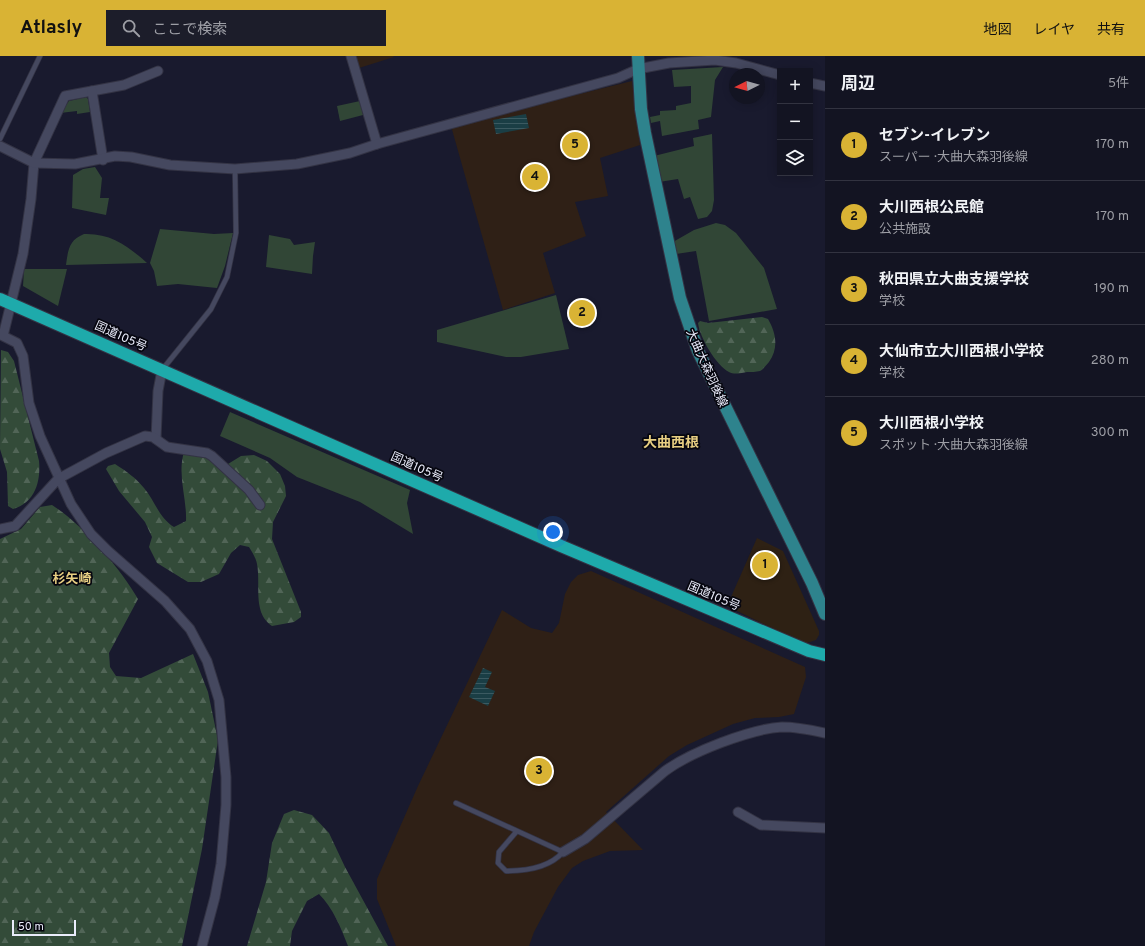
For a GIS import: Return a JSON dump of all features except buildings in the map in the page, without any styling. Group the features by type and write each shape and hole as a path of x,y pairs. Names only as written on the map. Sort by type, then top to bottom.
{"highway":[{"name":"国道105号","path":"5,301 624,574 809,651 825,655"}],"main road":[{"name":"大曲大森羽後線","path":"638,56 641,108 645,133 680,298 688,324 701,358 812,583 825,614"}],"street":[{"path":"351,56 377,144"},
{"path":"0,146 34,163 74,164 103,160 115,156 131,157 170,165 235,169 303,163 350,153 377,144 618,78 638,69 669,63 737,60 777,74"},
{"path":"158,71 124,85 65,96 34,163 31,199 23,254 5,301 2,337 17,343 23,356 29,403 45,450 71,504 91,534 165,601 190,629 206,661 219,700 226,777 226,805 221,864 215,897 202,946"},
{"path":"813,84 825,86"},
{"path":"92,91 103,160"},
{"path":"156,439 158,391 162,370"},
{"path":"0,529 15,526 58,479 145,436 156,439 167,447 207,453 249,490 260,505"},
{"path":"563,852 585,839 665,771 678,762 698,753 765,729 793,727 825,733"},
{"path":"738,812 760,825 825,828"}],"lane":[{"path":"0,139 40,56"},
{"path":"162,370 211,309 227,277 236,233 235,169"},
{"path":"456,803 563,852 556,860 549,863 520,871 506,871 498,863 499,852 517,831"}],"shaded area":[{"path":"355,56 393,56 394,57 359,68"},
{"path":"723,67 715,80 711,117 698,120 699,129 662,136 660,121 651,123 650,117 660,115 660,111 676,110 676,106 691,103 691,86 674,87 672,70"},
{"path":"632,81 640,145 600,158 608,196 575,202 586,236 543,253 555,293 503,310 451,126"},
{"path":"86,97 88,99 90,112 77,114 77,111 60,113 69,101"},
{"path":"360,101 363,115 340,121 337,106"},
{"path":"526,114 529,128 496,134 493,120"},
{"path":"712,134 714,200 712,211 707,217 698,219 690,197 684,199 678,179 659,182 654,156 694,146 693,138"},
{"path":"95,167 102,178 100,198 109,198 106,215 72,208 73,175 83,169"},
{"path":"716,223 725,225 736,233 764,268 777,309 709,321 696,251 676,254 673,242 694,230"},
{"path":"160,229 214,234 233,233 225,266 217,288 178,284 157,286 154,271 150,263"},
{"path":"84,234 94,234 111,238 126,246 147,263 66,265 72,242"},
{"path":"269,235 290,239 294,245 315,242 312,274 266,267"},
{"path":"24,269 67,269 58,306 23,286"},
{"path":"556,295 569,349 521,357 506,357 437,342 437,330"},
{"path":"230,412 410,490 407,503 413,534 360,502 297,477 270,458 220,436"},
{"path":"757,538 783,551 819,631 819,635 816,640 807,643 798,641 727,606"},
{"path":"591,571 805,667 806,677 794,714 779,717 755,718 733,724 687,745 669,756 606,812 643,850 610,851 583,861 572,868 558,887 534,932 529,946 396,946 377,899 377,879 418,786 502,610 531,628 552,633 559,623 565,594 571,582 578,575"},
{"path":"483,668 492,672 485,687 495,691 488,706 469,697"}],"green space":[{"path":"762,317 768,319 773,330 775,346 772,357 763,369 757,372 738,374 729,372 719,364 705,343 698,323 700,321 708,323"},
{"path":"1,350 8,352 14,361 39,461 39,476 35,490 27,502 13,509 8,506 7,472 0,449"},
{"path":"188,449 228,464 241,456 254,455 267,461 280,474 285,486 286,496 273,522 272,539 301,612 301,617 294,622 272,626 262,614 258,598 258,572 254,555 249,547 240,545 231,553 219,574 201,582 188,582 157,563 149,547 152,537 145,522 119,491 106,469 108,466 115,464 127,472 141,484 165,519 174,527 186,521 182,461 184,452"},
{"path":"52,505 76,523 100,548 122,574 138,599 109,653 110,667 116,676 141,678 193,654 208,692 218,740 202,849 182,946 0,946 0,539 21,529 40,507"},
{"path":"294,810 312,815 329,833 345,867 388,946 348,946 332,912 319,894 307,901 292,931 290,946 247,946 266,882 272,843 284,814"}],"place":[{"name":"大川西根小学校","path":"575,145"},
{"name":"大仙市立大川西根小学校","path":"535,177"},
{"name":"大川西根公民館","path":"582,313"},
{"name":"セブン-イレブン","path":"765,565"},
{"name":"秋田県立大曲支援学校","path":"539,771"}],"district":[{"name":"大曲西根","path":"671,442"},
{"name":"杉矢崎","path":"72,578"}]}
